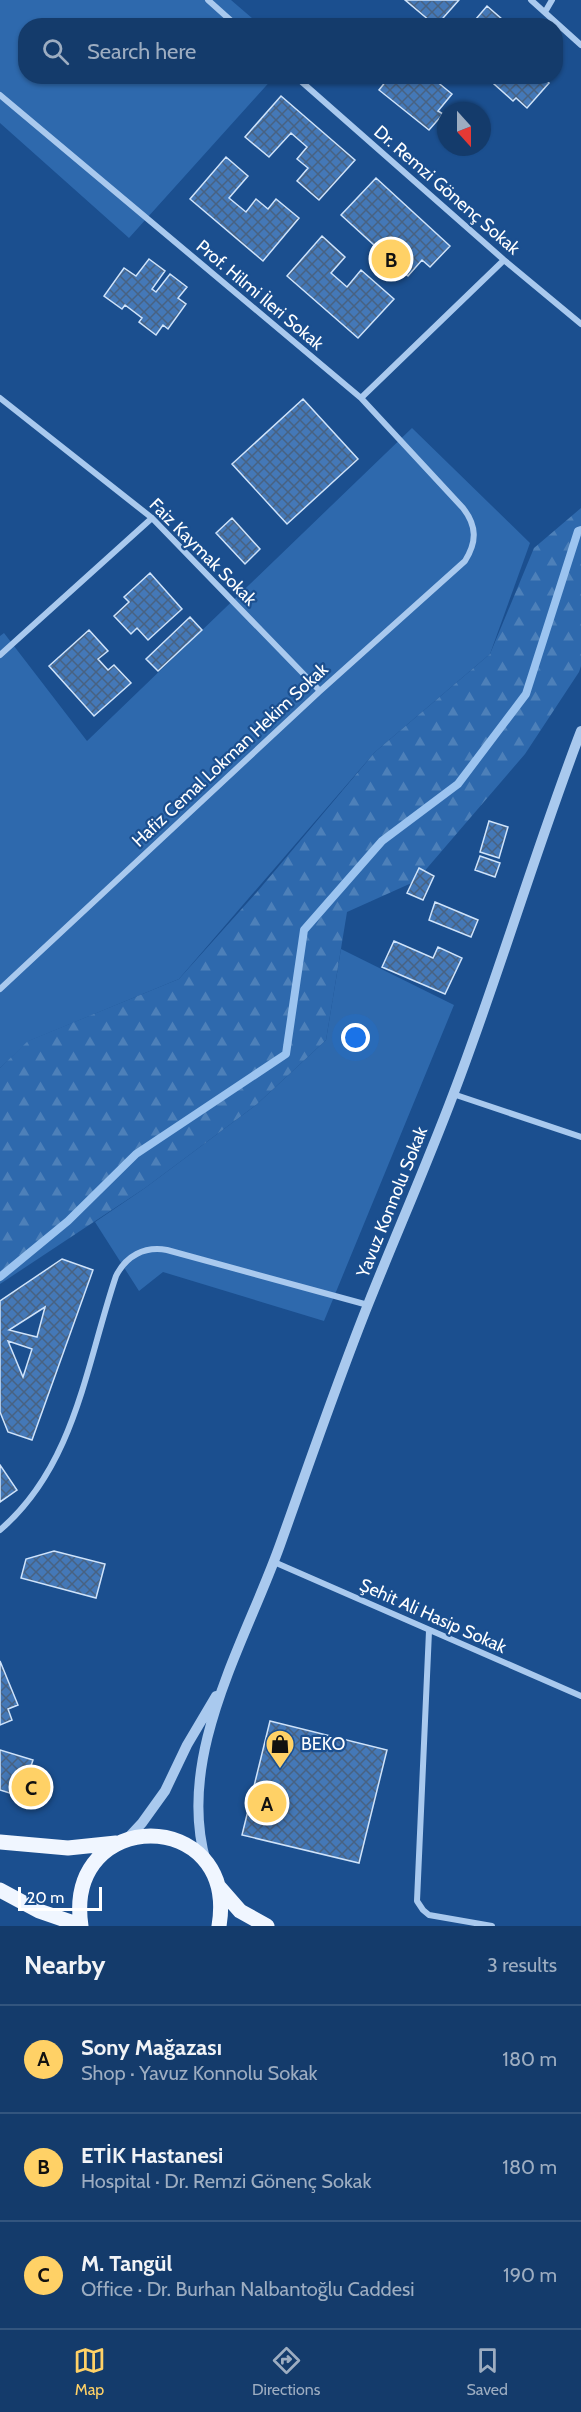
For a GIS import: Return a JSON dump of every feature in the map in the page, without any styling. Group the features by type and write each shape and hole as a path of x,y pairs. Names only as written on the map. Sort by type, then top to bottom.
{"main road":[{"path":"0,1842 68,1848 149,1834 171,1838 191,1847 206,1862 219,1887 240,1911 267,1926"},
{"path":"0,1890 39,1911 80,1926 78,1901 84,1878 97,1857 122,1840"},
{"path":"219,1887 222,1908 219,1926"}],"street":[{"path":"208,0 228,18"},
{"path":"531,0 552,18"},
{"path":"545,12 552,0"},
{"path":"563,28 581,45"},
{"name":"Dr. Remzi Gönenç Sokak","path":"304,84 504,260 581,324"},
{"name":"Prof. Hilmi İleri Sokak","path":"0,95 361,398 463,508 473,526 475,539"},
{"path":"361,398 504,260"},
{"name":"Faiz Kaymak Sokak","path":"0,398 152,518 320,691"},
{"path":"0,655 152,518"},
{"name":"Hafiz Cemal Lokman Hekim Sokak","path":"0,989 320,691 465,561 475,539"},
{"name":"Yavuz Konnolu Sokak","path":"206,1862 200,1839 197,1798 205,1750 224,1683 274,1562 368,1305 453,1094 554,801 581,730"},
{"path":"453,1094 581,1137"},
{"path":"0,1530 12,1520 37,1490 63,1445 116,1276 124,1263 136,1253 152,1249 167,1250 368,1305"},
{"name":"Şehit Ali Hasip Sokak","path":"274,1562 581,1696"},
{"path":"429,1631 416,1896 420,1906 429,1915 492,1926"},
{"name":"Yavuz Konnolu Sokak","path":"122,1840 142,1823 165,1791 187,1745 224,1683"}],"green space":[{"path":"0,0 231,0 252,18 18,18 18,84 268,84 129,238 0,123"},
{"path":"412,428 530,543 490,654 375,752 179,979 29,1041 0,1068 0,636 4,633 87,741"},
{"path":"581,508 581,666 579,672 525,754 416,881 347,912 326,1040 256,1105 145,1188 0,1284 0,1068 28,1041 179,979 257,892 375,752 490,654 534,548"},
{"path":"341,949 454,1005 324,1321 163,1272 139,1291 95,1222 145,1188 256,1105 326,1040"}],"building":[{"path":"405,0 459,0 443,18 426,18"},
{"path":"487,6 501,18 477,18"},
{"path":"384,84 440,84 452,94 445,102 437,102 437,121 429,130 379,90"},
{"path":"494,84 548,84 527,108 516,98 513,101"},
{"path":"281,96 355,160 319,200 297,181 308,168 297,159 307,147 291,133 269,157 245,137"},
{"path":"226,157 248,176 229,198 246,212 256,199 268,209 276,199 299,218 263,261 190,199"},
{"path":"376,178 450,246 430,267 422,260 408,276 341,215"},
{"path":"322,236 345,257 331,273 347,287 361,270 394,299 358,338 287,276"},
{"path":"149,259 165,271 152,289 156,292 170,274 187,287 178,298 186,304 168,329 163,325 156,335 139,322 142,318 125,305 122,309 104,296 124,268 136,276"},
{"path":"303,399 358,459 287,524 232,464"},
{"path":"232,518 260,549 245,564 216,533"},
{"path":"150,573 182,609 148,640 137,628 131,634 114,616 129,602 124,597"},
{"path":"190,617 202,630 158,671 146,659"},
{"path":"89,630 108,651 98,659 108,670 114,665 131,683 94,716 49,666"},
{"path":"489,821 508,827 499,858 480,852"},
{"path":"480,856 500,863 495,877 475,870"},
{"path":"419,868 434,876 423,900 407,893"},
{"path":"435,902 478,920 471,937 429,920"},
{"path":"394,941 433,958 438,947 462,958 445,994 382,967"},
{"path":"62,1259 93,1270 32,1440 8,1432 0,1412 0,1301","holes":["45,1307 37,1337 9,1330","8,1341 32,1349 23,1377"]},
{"path":"0,1465 17,1490 0,1502"},
{"path":"54,1551 105,1564 96,1598 21,1578 26,1559"},
{"path":"0,1661 18,1705 8,1709 12,1720 0,1725"},
{"path":"270,1721 387,1750 359,1863 242,1835"},
{"path":"0,1750 33,1760 31,1766 41,1769 39,1776 49,1779 42,1803 0,1790"}],"waterway":[{"path":"0,1277 68,1221 136,1154 286,1054 304,930 382,841 458,784 526,694 578,531 581,530"}],"place":[{"name":"ETİK Hastanesi","path":"391,259"},
{"name":"BEKO","path":"280,1770"},
{"name":"M. Tangül","path":"31,1787"},
{"name":"Sony Mağazası","path":"267,1803"}]}
